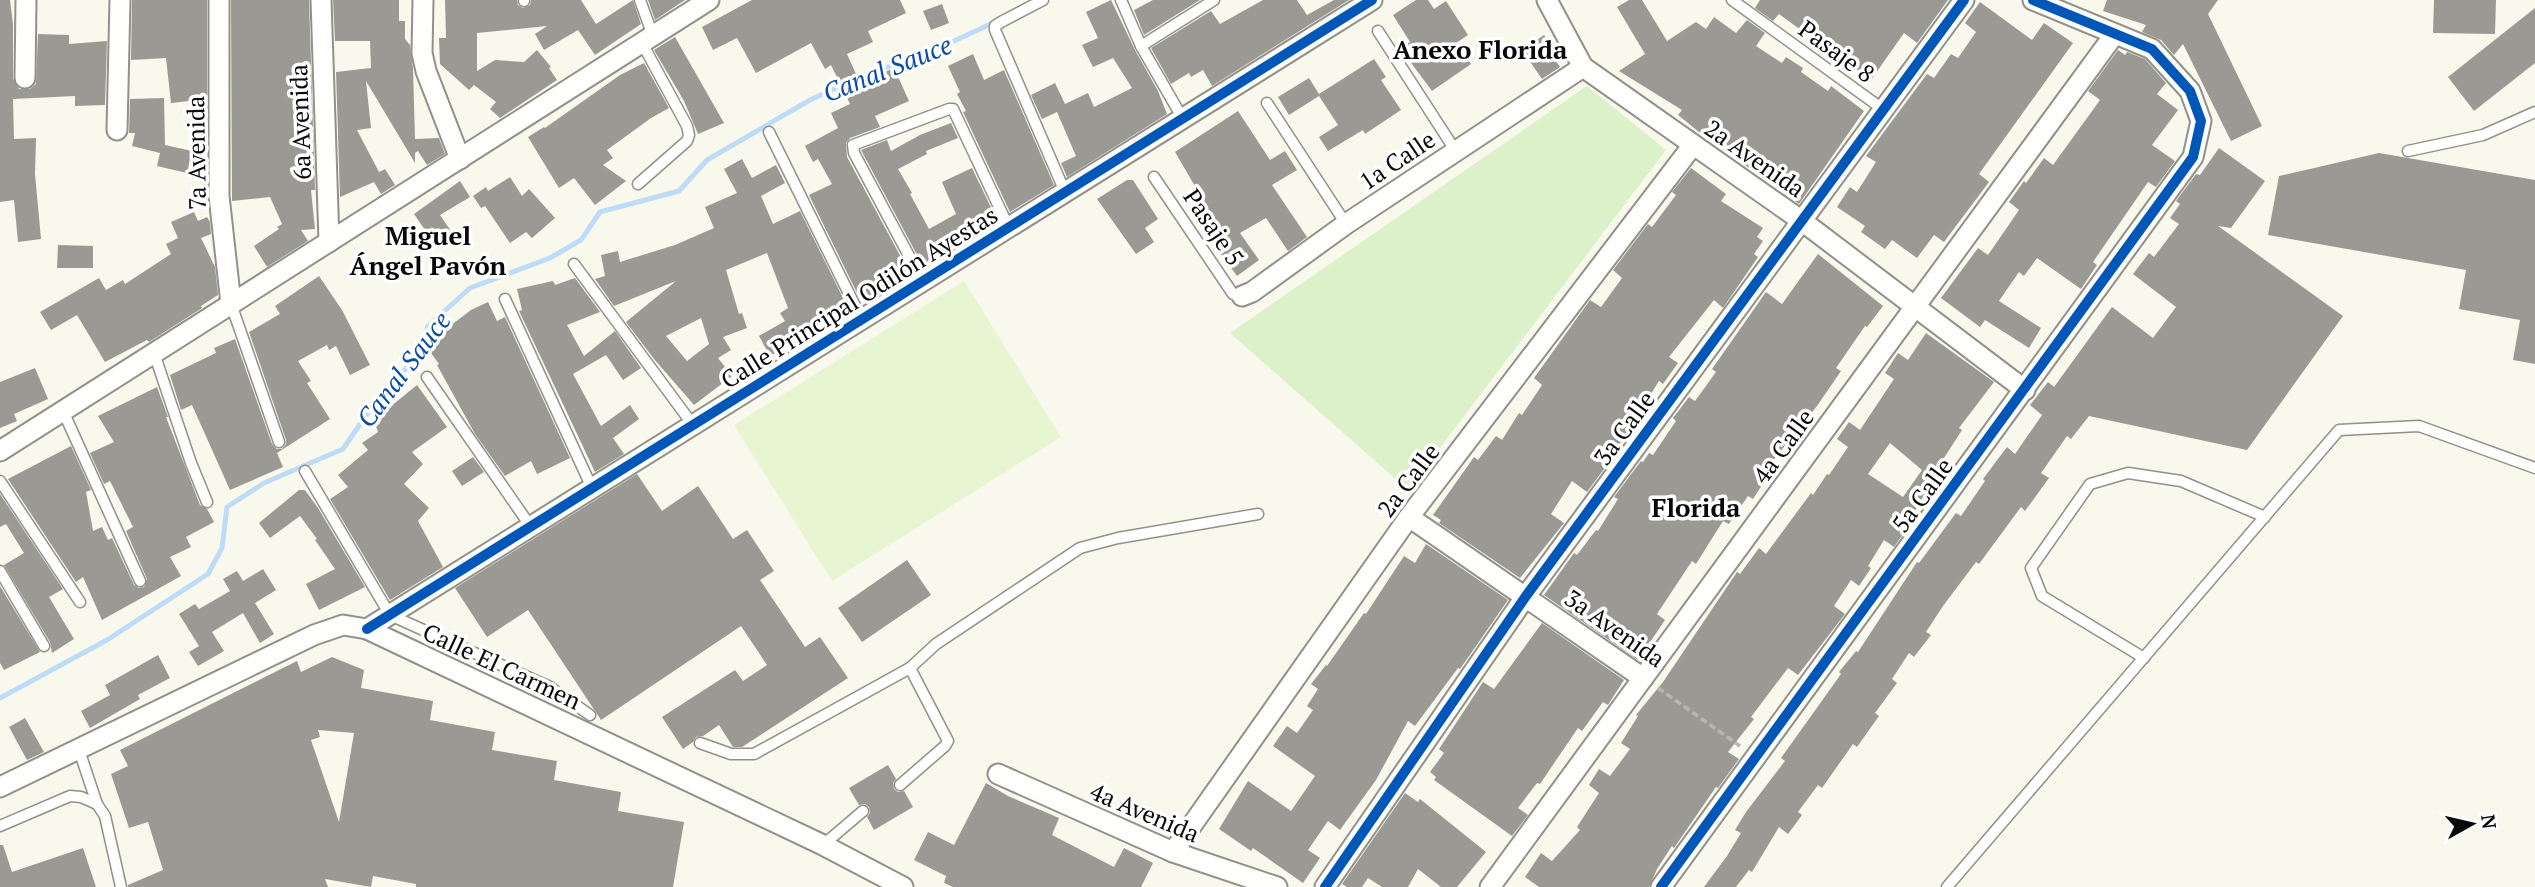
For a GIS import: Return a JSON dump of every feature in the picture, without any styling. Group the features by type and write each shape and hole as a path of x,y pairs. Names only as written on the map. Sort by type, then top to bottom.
{"street":[{"path":"25,78 26,0"},
{"path":"117,130 120,0"},
{"name":"7a Avenida","path":"219,0 219,196 231,304"},
{"name":"6a Avenida","path":"321,0 329,242"},
{"path":"423,0 422,53 426,71 460,159"},
{"path":"0,451 709,0"},
{"name":"Calle Principal Odilón Ayestas","path":"367,629 1373,0"},
{"name":"3a Calle","path":"1325,887 1526,596 1965,0"},
{"path":"2033,0 2114,35"},
{"name":"2a Avenida","path":"1555,3 1583,67 1802,221 2025,390"},
{"name":"5a Calle","path":"1661,887 2193,157 2201,121 2190,91 2152,49 2114,35"},
{"name":"4a Calle","path":"1490,887 2114,35"},
{"name":"1a Calle","path":"1242,296 1252,292 1455,150 1583,67"},
{"name":"2a Calle","path":"1173,852 1409,517 1693,145"},
{"name":"3a Avenida","path":"1409,517 1643,678"},
{"name":"Calle El Carmen","path":"0,787 314,635 343,625 367,629 823,845 903,887"},
{"name":"4a Avenida","path":"998,774 1173,852 1277,887"}],"lane":[{"path":"638,184 687,141 689,135 648,39 640,0"},
{"path":"1043,0 1001,22 995,26 995,30 1065,192"},
{"path":"1121,0 1141,46 1182,119"},
{"path":"1141,46 1214,0"},
{"name":"Pasaje 8","path":"1732,0 1884,110"},
{"path":"1378,32 1455,150"},
{"path":"1267,103 1346,224"},
{"path":"923,282 854,153 853,145 953,109 1009,228"},
{"path":"2408,151 2483,135 2535,112"},
{"path":"769,132 862,320"},
{"name":"Pasaje 5","path":"1154,177 1233,294 1242,296"},
{"path":"574,264 693,425"},
{"path":"505,299 592,488"},
{"path":"231,304 279,442"},
{"path":"153,354 191,463 208,502"},
{"path":"427,377 531,527"},
{"path":"63,411 140,581"},
{"path":"1947,887 2339,430 2419,426 2535,468"},
{"path":"305,471 390,615 550,687 590,715"},
{"path":"2144,658 2042,596 2031,568 2090,484 2128,473 2181,481 2265,517"},
{"path":"0,481 80,602"},
{"path":"700,743 731,754 754,754 910,668 936,644 1080,548 1118,538 1258,514"},
{"path":"0,571 44,646"},
{"path":"900,785 948,741 910,668"},
{"path":"79,750 97,804 105,816 121,887"},
{"path":"0,826 70,796 82,797 97,804"},
{"path":"823,845 863,811"}],"green space":[{"path":"1587,86 1666,150 1408,490 1230,333"},
{"path":"964,281 1061,437 832,581 734,425"}],"building":[{"path":"0,0 10,0 13,79 19,89 30,89 36,84 38,34 69,35 69,44 107,41 105,105 75,106 75,96 13,99 14,139 36,138 35,174 41,239 18,242 14,200 0,202"},
{"path":"132,0 207,0 207,99 171,103 166,58 131,60"},
{"path":"231,0 309,0 315,190 311,190 315,229 301,230 308,241 267,267 254,246 282,224 270,197 232,201"},
{"path":"333,0 399,0 399,21 405,21 405,39 410,45 413,68 415,139 439,138 445,154 427,165 418,151 415,153 415,163 366,81 371,128 357,130 379,172 385,169 395,185 381,194 374,182 340,197 336,72 371,68 370,41 335,41"},
{"path":"445,0 517,0 518,5 523,8 530,5 531,0 581,0 596,24 633,0 641,24 595,55 578,30 544,50 535,34 547,26 477,33 477,71 495,60 524,62 537,50 551,67 549,68 557,80 500,118 490,109 496,102 474,85 469,90 440,64 439,38 446,38"},
{"path":"648,0 685,0 655,20"},
{"path":"752,0 900,0 906,13 868,31 873,42 847,54 860,83 894,68 909,101 875,116 880,127 850,138 846,143 847,157 910,274 869,300 864,293 859,297 809,195 832,184 818,159 813,162 805,146 838,128 831,113 850,104 831,65 825,69 811,43 756,73 737,38 713,50 702,27"},
{"path":"1111,0 1167,114 1067,177 1061,163 1076,156 1057,112 1042,119 1031,95 1055,83 1065,104 1088,93 1094,107 1132,88 1113,58 1093,67 1082,45 1098,38 1086,12"},
{"path":"1153,0 1200,0 1144,35 1134,10"},
{"path":"1263,0 1297,0 1307,15 1334,0 1349,0 1212,86 1203,70 1191,77 1189,73 1171,84 1151,48 1211,11 1220,24"},
{"path":"1416,0 1428,0 1434,9 1446,1 1468,35 1456,43 1471,64 1432,91 1400,48 1410,42 1393,15"},
{"path":"1629,0 1642,0 1667,41 1696,22 1706,29 1714,17 1736,33 1747,20 1765,33 1756,46 1782,63 1786,57 1803,68 1801,72 1828,91 1831,86 1864,111 1799,204 1699,132 1678,115 1682,110 1619,71 1645,54 1617,7"},
{"path":"1760,0 1948,0 1917,43 1904,33 1871,80 1831,51 1828,56 1806,41 1809,36 1779,14 1773,21 1755,8"},
{"path":"2107,0 2218,0 2208,14 2262,126 2231,141 2183,44 2174,55 2161,40 2142,32 2146,25 2103,11"},
{"path":"2434,0 2496,0 2495,34 2433,33"},
{"path":"1980,2 2032,40 2044,23 2073,43 1979,174 1989,182 1944,242 1934,235 1917,258 1892,240 1885,249 1861,232 1865,226 1837,207 1850,187 1857,192 1876,162 1866,156 1927,74 1934,78 1951,54 1958,58 1976,32 1965,23"},
{"path":"942,4 949,23 931,30 923,11"},
{"path":"2535,8 2535,63 2474,111 2448,77"},
{"path":"1544,35 1554,50 1550,52 1560,67 1542,79 1522,50"},
{"path":"675,37 724,123 698,134 684,101 654,50"},
{"path":"2118,50 2125,55 2127,52 2145,59 2166,83 2157,94 2178,110 2152,145 2175,161 2156,187 2148,182 2093,262 2097,265 2081,289 2037,258 2024,276 2019,272 1999,301 2041,328 2029,348 1985,320 1980,327 1941,298 1978,248 1988,255 2019,210 2009,202 2024,181 2026,183 2044,158 2053,165 2100,100 2088,91"},
{"path":"973,54 984,80 1004,70 1054,185 1010,212 963,112 966,111 957,94 960,92 948,66"},
{"path":"1374,59 1386,77 1381,80 1401,110 1365,134 1363,130 1328,151 1319,137 1338,125 1319,96 1289,115 1278,97 1309,78 1319,94"},
{"path":"644,63 669,108 607,150 613,158 603,165 626,181 595,205 574,178 559,188 528,137 620,75"},
{"path":"164,98 165,145 192,151 187,173 157,166 160,153 132,146 135,133 129,133 130,99"},
{"path":"1238,111 1270,160 1285,151 1297,170 1272,185 1307,237 1288,251 1266,218 1240,233 1259,260 1237,276 1217,248 1227,241 1175,152"},
{"path":"951,123 958,138 926,151 927,154 898,169 929,229 956,214 942,182 972,168 997,220 971,236 966,225 939,239 947,250 923,266 861,150 887,140 891,151 920,135"},
{"path":"2219,148 2265,181 2231,228 2218,226 2343,316 2247,450 2089,416 2071,439 2067,436 2041,473 2049,478 2025,511 2021,507 1979,564 1976,562 1943,606 1926,632 1931,635 1914,657 1909,653 1892,679 1897,683 1875,713 1879,716 1857,747 1853,744 1822,788 1818,785 1798,812 1802,815 1788,834 1779,827 1752,872 1749,870 1736,887 1704,887 1741,833 1735,830 1746,812 1785,761 1781,758 1841,674 1839,672 1856,651 1858,652 1917,562 1919,563 1956,513 1961,516 1985,481 1983,479 2007,447 2015,454 2042,415 2030,405 2048,382 2054,387 2112,307 2153,338 2176,307 2133,274 2149,253 2154,257 2179,224 2170,218 2180,204 2176,201 2196,174 2200,175"},
{"path":"2379,153 2535,180 2535,364 2513,360 2520,320 2459,309 2466,270 2268,235 2279,176"},
{"path":"742,159 752,178 776,165 785,183 761,196 773,224 800,211 846,304 812,324 816,330 770,356 759,336 785,321 780,313 788,308 767,253 726,270 739,314 742,313 747,328 723,337 731,350 718,358 732,376 694,405 626,322 676,281 614,306 595,279 605,276 601,255 618,251 620,262 675,245 714,228 705,207 737,193 724,169","holes":["701,318 709,344 687,361 666,336"]},
{"path":"1691,168 1726,194 1721,201 1763,228 1757,237 1763,241 1754,254 1758,257 1723,308 1714,300 1669,357 1678,363 1663,384 1659,381 1619,445 1621,446 1587,492 1572,481 1551,514 1564,523 1520,578 1439,523 1441,520 1433,515 1474,457 1478,460 1496,436 1502,440 1519,413 1522,415 1542,385 1534,378 1590,300 1601,307 1622,278 1613,270 1648,224 1652,227 1676,195 1672,192"},
{"path":"510,177 522,196 529,189 555,218 532,238 526,232 510,243 485,206 481,208 473,196 486,187 488,191"},
{"path":"1127,180 1133,180 1158,219 1145,228 1154,242 1136,254 1097,199"},
{"path":"460,181 470,197 440,215 453,234 436,246 414,214"},
{"path":"194,212 198,221 207,217 210,222 211,234 201,238 215,267 218,295 149,342 147,340 105,362 77,315 51,330 40,312 99,278 106,290 123,280 125,284 171,254 166,244 178,238 171,222"},
{"path":"58,245 93,246 93,268 57,268"},
{"path":"1818,254 1883,306 1867,327 1865,326 1836,368 1841,371 1817,406 1767,468 1771,471 1753,499 1748,496 1729,524 1723,521 1696,564 1692,561 1657,614 1665,620 1638,660 1544,595 1574,553 1577,555 1596,530 1598,531 1618,499 1614,497 1641,461 1643,462 1649,453 1653,455 1676,421 1673,418 1689,397 1695,401 1716,372 1712,369 1766,292 1782,304"},
{"path":"319,276 342,310 370,365 350,375 336,346 329,350 327,345 298,361 311,381 307,383 330,419 277,453 283,467 230,490 192,405 181,410 170,375 216,353 214,348 235,339 272,444 277,449 282,449 286,440 249,332 280,314 275,306"},
{"path":"575,278 600,312 567,325 584,356 615,331 641,368 623,380 606,355 573,374 601,426 630,405 639,419 613,438 624,454 595,472 519,311 522,310 517,289 553,281 555,285"},
{"path":"488,302 497,321 505,317 570,458 537,474 531,461 505,476 475,434 437,365 439,364 425,345 471,310"},
{"path":"1926,333 1994,382 1959,428 1962,430 1944,458 1950,462 1928,488 1906,526 1908,527 1894,547 1884,540 1859,586 1851,580 1834,606 1845,614 1798,675 1788,668 1751,717 1754,719 1728,752 1739,759 1674,848 1672,846 1649,887 1539,887 1525,877 1541,853 1552,861 1580,830 1577,827 1599,793 1589,785 1599,769 1610,776 1630,749 1621,743 1638,716 1636,715 1663,682 1737,572 1740,574 1759,548 1766,554 1811,493 1813,495 1827,474 1829,475 1848,447 1837,439 1849,422 1860,430 1894,379 1885,373 1898,353 1908,360","holes":["1890,443 1922,470 1903,497 1868,474"]},
{"path":"35,368 48,399 14,414 17,421 0,428 0,382"},
{"path":"417,385 447,427 412,452 423,464 404,484 429,508 418,521 443,567 390,600 330,499 348,487 338,475 368,450 362,443 378,432 374,420"},
{"path":"157,387 200,505 207,509 214,522 186,537 191,547 170,557 181,576 102,620 83,577 76,582 8,479 71,446 91,490 86,492 93,531 102,527 108,540 112,538 134,585 144,587 147,579 126,531 133,527 110,481 104,484 90,453 114,442 98,416"},
{"path":"473,457 484,472 462,486 452,471"},
{"path":"637,474 662,511 698,486 733,539 747,530 774,571 760,580 805,647 820,637 848,678 742,747 733,747 719,725 703,736 696,737 683,749 662,717 735,670 743,681 767,665 741,626 601,720 528,610 487,637 455,588"},
{"path":"299,490 305,490 318,508 365,587 319,610 306,584 335,569 315,540 317,539 300,516 270,538 259,523"},
{"path":"0,494 63,589 49,597 74,639 52,653 50,642 4,565 24,553 6,524 0,527"},
{"path":"1426,544 1508,600 1460,669 1458,668 1415,726 1408,721 1376,780 1340,830 1328,821 1308,850 1320,858 1303,883 1253,848 1251,851 1219,829 1248,781 1291,811 1315,776 1273,746 1287,726 1297,733 1313,710 1307,706 1318,689 1311,684 1364,613 1366,614 1404,556 1415,563"},
{"path":"907,560 931,595 862,642 838,608"},
{"path":"263,569 276,590 255,603 274,634 260,643 243,613 212,632 224,651 198,666 189,652 199,646 179,614 195,604 199,609 230,591 223,579 237,571 243,581"},
{"path":"0,586 40,652 4,670 0,663"},
{"path":"1542,623 1624,680 1608,705 1603,702 1582,731 1578,728 1540,784 1537,783 1518,808 1528,815 1512,836 1434,780 1436,777 1430,772 1444,753 1439,749 1483,682 1494,689"},
{"path":"158,655 170,678 138,695 140,699 90,728 81,711 110,695 105,685"},
{"path":"332,657 364,670 361,688 433,701 430,720 495,732 492,750 557,761 554,780 621,792 618,811 684,822 673,887 416,887 416,884 373,876 371,887 325,879 328,887 128,887 163,870 148,822 129,828 111,774 128,766 120,750 297,661 301,672","holes":["318,730 354,733 339,822 311,740 320,737"]},
{"path":"25,718 44,752 27,760 9,727"},
{"path":"888,765 896,779 893,783 894,789 898,792 904,791 913,807 874,830 867,817 870,813 869,807 865,804 859,805 849,788"},
{"path":"986,783 1008,796 1059,818 1052,835 1114,867 1124,848 1153,863 1141,887 953,887 944,883 946,876 914,860 928,832 954,845"},
{"path":"1405,793 1418,802 1420,799 1486,852 1457,887 1441,887 1418,869 1408,887 1382,887 1368,878 1362,887 1347,887 1342,884"},
{"path":"0,845 3,845 12,872 83,848 96,887 0,887"}],"waterway":[{"name":"Canal Sauce","path":"0,698 107,640 208,574 222,548 227,507 264,483 343,449 376,401 415,359 428,326 470,288 550,258 581,240 600,212 679,191 707,160 810,100 864,75 924,55 995,22"}],"cycle path":[{"path":"367,629 1372,0"},
{"path":"1325,887 1526,596 1964,0"},
{"path":"1661,887 2193,157 2201,121 2190,91 2152,49 2033,0"}],"district":[{"name":"Anexo Florida","path":"1480,49"},
{"name":"Miguel Ángel Pavón","path":"428,250"},
{"name":"Florida","path":"1696,507"}]}
